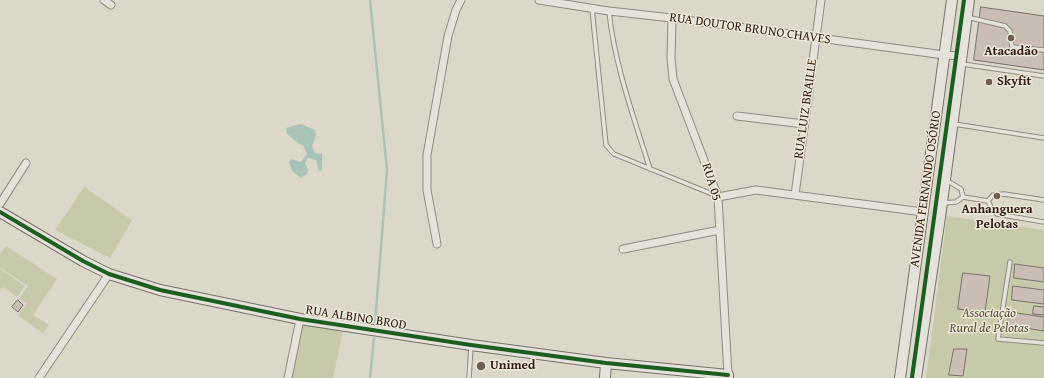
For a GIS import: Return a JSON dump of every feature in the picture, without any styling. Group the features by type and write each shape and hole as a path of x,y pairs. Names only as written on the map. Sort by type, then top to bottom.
{"street":[{"path":"104,0 111,6"},
{"path":"437,244 426,190 427,155 448,36 460,0"},
{"name":"RUA DOUTOR BRUNO CHAVES","path":"539,0 592,9 672,18 944,55 961,60"},
{"name":"RUA LUIZ BRAILLE","path":"795,195 821,0"},
{"name":"AVENIDA FERNANDO OSÓRIO","path":"900,378 952,0"},
{"name":"AVENIDA FERNANDO OSÓRIO","path":"916,378 942,203 969,0"},
{"name":"RUA 05","path":"672,18 671,58 674,79 718,197 728,377"},
{"path":"737,116 804,124"},
{"path":"0,204 26,163"},
{"path":"718,197 756,190 923,212"},
{"name":"RUA ALBINO BROD","path":"0,212 83,261 109,274 160,290 300,319 471,345 728,377"},
{"path":"623,249 720,230"},
{"path":"39,378 109,274"},
{"path":"288,378 300,319"},
{"path":"605,378 606,363"}],"lane":[{"path":"592,9 606,145 614,154 718,197"},
{"path":"609,11 612,36 618,61 650,169"},
{"path":"967,17 1005,26 1010,31 1012,47 1044,50"},
{"path":"961,60 1044,76"},
{"path":"953,123 1044,138"},
{"path":"945,180 961,189 963,197"},
{"path":"988,201 993,195 1000,193 1044,200"},
{"path":"942,203 956,202 963,197 988,201"},
{"path":"988,201 992,209 997,214 1044,222"},
{"path":"1010,262 998,339 1044,344"},
{"path":"469,378 471,345"}],"green space":[{"path":"84,187 132,220 110,258 55,230"},
{"name":"Associação Rural de Pelotas","path":"947,216 1044,230 1044,378 926,378"},
{"path":"6,246 57,279 33,315 49,325 43,333 18,316 27,303 19,299 28,286 0,268 0,254"},
{"path":"0,269 25,286 17,297 3,287 0,290"},
{"path":"300,319 344,326 333,378 288,378"}],"shaded area":[{"path":"301,124 315,130 316,136 312,146 315,153 322,154 322,170 319,171 316,160 308,158 305,163 308,170 307,174 301,178 292,171 289,162 291,159 301,162 307,154 303,145 299,144 287,134 286,128"}],"building":[{"name":"Atacadão","path":"981,7 1044,16 1044,70 974,60"},
{"path":"1015,264 1044,268 1044,282 1014,278"},
{"path":"963,273 990,276 985,312 958,309"},
{"path":"1013,286 1044,290 1044,304 1012,300"},
{"path":"18,300 23,305 18,312 12,307"},
{"path":"1034,306 1044,307 1044,315 1033,314"},
{"path":"1010,312 1044,317 1044,331 1007,325"},
{"path":"954,349 967,349 963,376 949,375"}],"waterway":[{"path":"370,0 387,170 375,324"},
{"path":"370,378 374,338"}],"cycle path":[{"path":"912,378 964,0"},
{"path":"0,212 83,261 109,274 160,290 300,319 471,345 606,363 728,375"}],"place":[{"name":"Atacadão","path":"1011,38"},
{"name":"Skyfit","path":"989,82"},
{"name":"Anhanguera Pelotas","path":"997,196"},
{"name":"Unimed","path":"481,366"}]}
